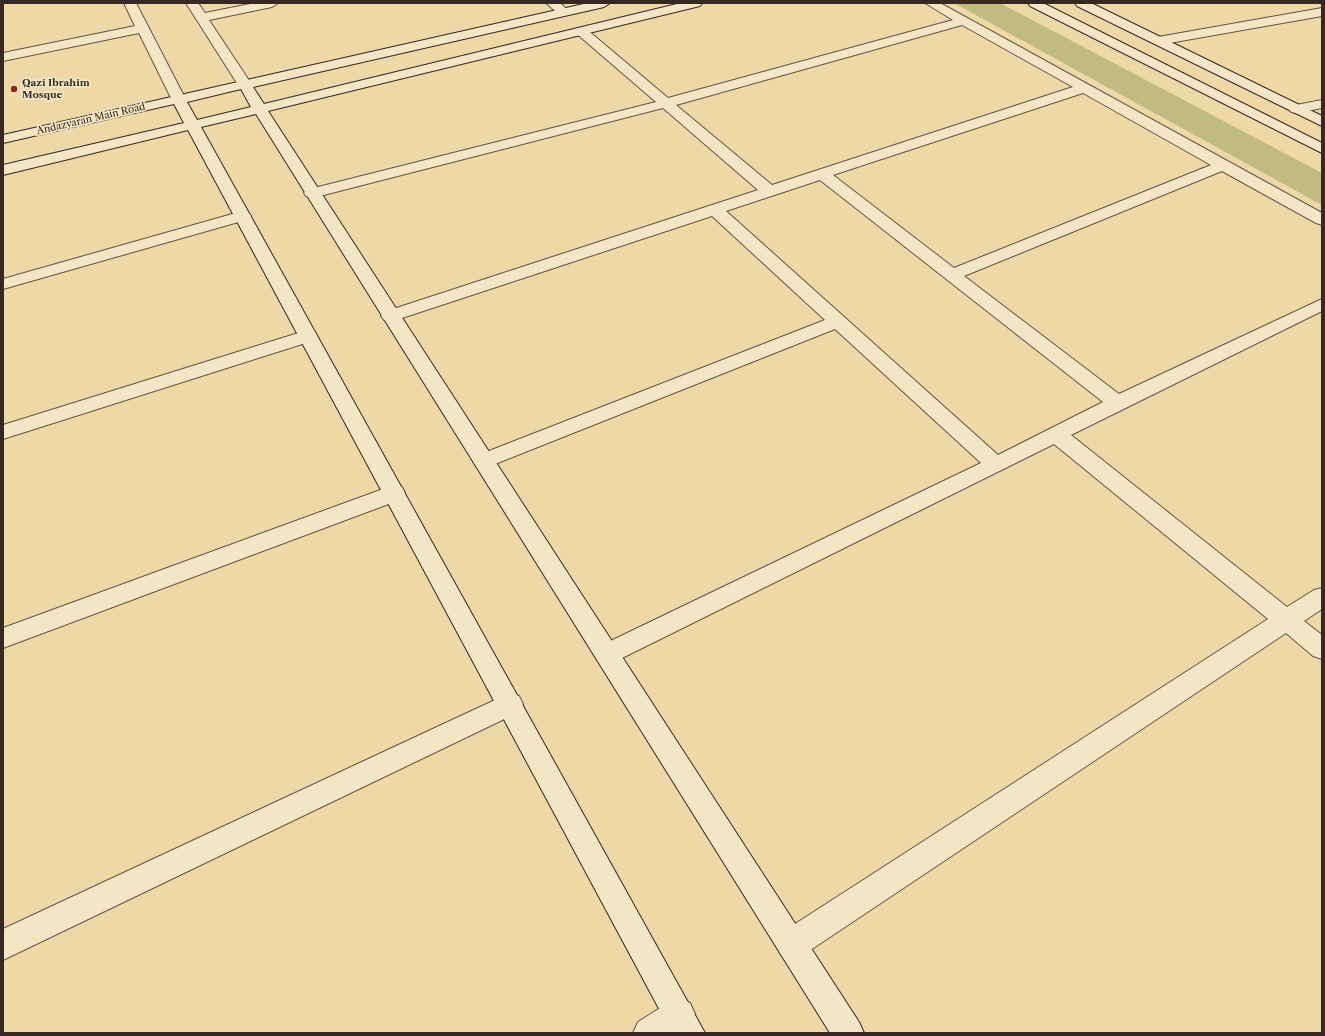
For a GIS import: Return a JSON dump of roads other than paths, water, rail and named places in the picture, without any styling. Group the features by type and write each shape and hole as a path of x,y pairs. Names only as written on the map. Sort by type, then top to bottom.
{"street":[{"path":"130,3 179,100 684,1024 649,1033"},
{"path":"192,3 848,1033"},
{"path":"201,18 272,3"},
{"path":"552,3 564,12"},
{"name":"Andazyaran Main Road","path":"3,139 604,3"},
{"path":"3,170 696,3"},
{"path":"931,3 1322,220"},
{"path":"1034,3 1322,149"},
{"path":"1080,3 1322,122"},
{"path":"1158,41 1322,12"},
{"path":"312,193 667,103 963,21"},
{"path":"3,57 142,28"},
{"path":"581,31 770,192"},
{"path":"390,316 1084,88"},
{"path":"1296,109 1322,104"},
{"path":"953,274 1224,165"},
{"path":"823,174 1117,403"},
{"path":"715,210 996,465"},
{"path":"3,284 243,216"},
{"path":"607,654 996,465 1117,403 1322,304"},
{"path":"483,461 839,321"},
{"path":"3,432 308,336"},
{"path":"1057,435 1322,649"},
{"path":"3,638 394,493"},
{"path":"792,944 1286,620 1322,598"},
{"path":"3,945 510,704"}],"place":[{"name":"Qazi Ibrahim Mosque","path":"14,89"}]}
